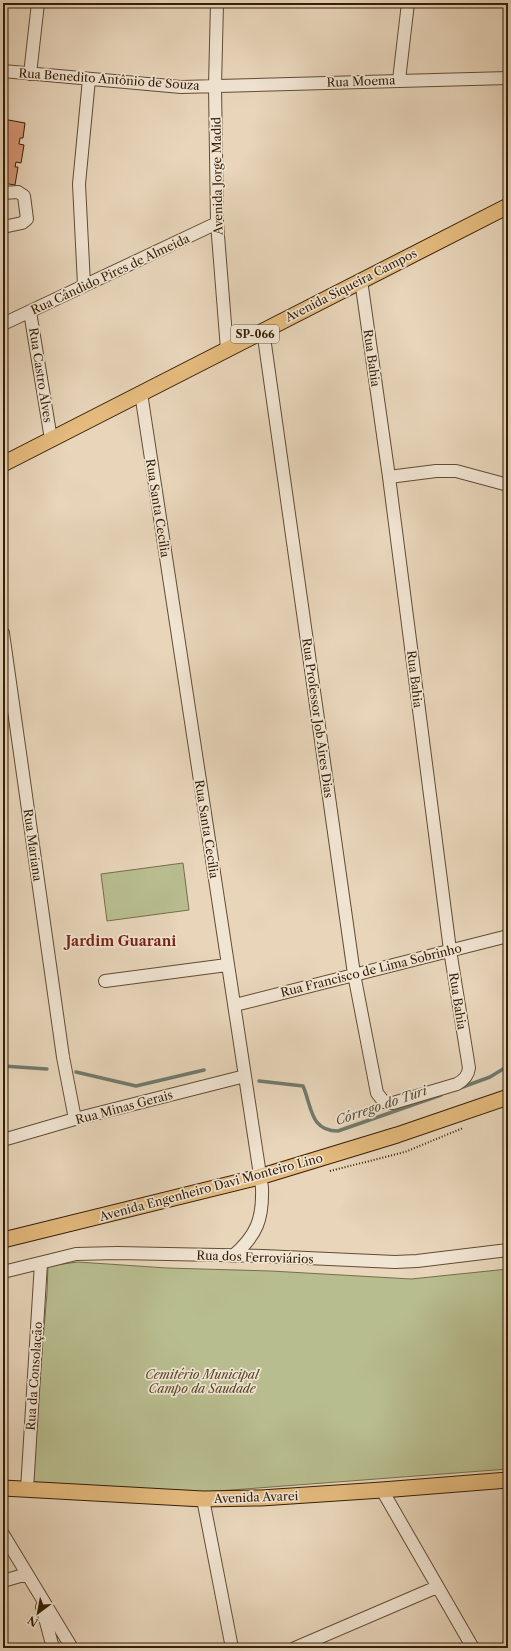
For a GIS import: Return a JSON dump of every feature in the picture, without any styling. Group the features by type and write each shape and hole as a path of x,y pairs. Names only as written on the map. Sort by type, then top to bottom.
{"main road":[{"name":"Avenida Siqueira Campos","path":"3,464 508,206"},
{"name":"Avenida Engenheiro Davi Monteiro Lino","path":"3,1240 260,1177 397,1135 508,1096"},
{"name":"Avenida Avarei","path":"3,1488 203,1499 261,1498 508,1480"}],"street":[{"path":"30,74 38,3"},
{"name":"Avenida Jorge Madid","path":"217,3 215,86 217,223 227,349"},
{"path":"399,80 408,3"},
{"name":"Rua Benedito Antônio de Souza","path":"3,71 181,87 215,86"},
{"name":"Rua Moema","path":"215,86 508,78"},
{"path":"84,285 79,184 89,79"},
{"path":"3,193 18,192 24,196 27,219 22,223 3,227"},
{"name":"Rua Cândido Pires de Almeida","path":"3,324 217,223"},
{"name":"Rua Bahia","path":"361,280 389,477 450,950 469,1068 465,1078 457,1084 393,1103 384,1102"},
{"name":"Rua Castro Alves","path":"30,312 51,439"},
{"name":"Rua Professor Job Aires Dias","path":"263,330 354,974 377,1093 384,1102"},
{"name":"Rua Santa Cecília","path":"141,393 260,1177 262,1201 261,1218 250,1238 233,1256"},
{"path":"389,477 436,471 456,471 508,485"},
{"name":"Rua Mariana","path":"3,633 63,1057 76,1119"},
{"name":"Rua Francisco de Lima Sobrinho","path":"235,1005 508,936"},
{"path":"105,981 227,965"},
{"name":"Rua Minas Gerais","path":"3,1140 76,1119 245,1076"},
{"name":"Rua dos Ferroviários","path":"3,1272 76,1254 117,1253 395,1262 417,1261 508,1250"},
{"name":"Rua da Consolação","path":"27,1489 41,1263"},
{"path":"382,1490 436,1587 473,1648"},
{"path":"203,1499 232,1648"},
{"path":"3,1534 72,1648"},
{"path":"3,1581 27,1574"},
{"path":"295,1648 317,1644 436,1587"},
{"path":"39,1594 53,1648"}],"green space":[{"path":"183,863 189,910 107,921 101,874"},
{"name":"Cemitério Municipal Campo da Saudade","path":"78,1262 167,1268 271,1271 411,1279 508,1269 508,1469 205,1492 31,1482 48,1266"}],"building":[{"path":"3,119 25,123 23,138 20,138 19,144 24,145 21,163 16,162 15,167 18,167 15,185 3,183"}],"waterway":[{"name":"Córrego do Turi","path":"3,1066 47,1069"},
{"name":"Córrego do Turi","path":"460,1088 490,1077 508,1066"},
{"name":"Córrego do Turi","path":"76,1072 136,1086 204,1070"},
{"name":"Córrego do Turi","path":"259,1081 303,1086 313,1116 317,1122 322,1127 329,1130 338,1131 441,1095"}],"district":[{"name":"Jardim Guarani","path":"121,941"}]}
